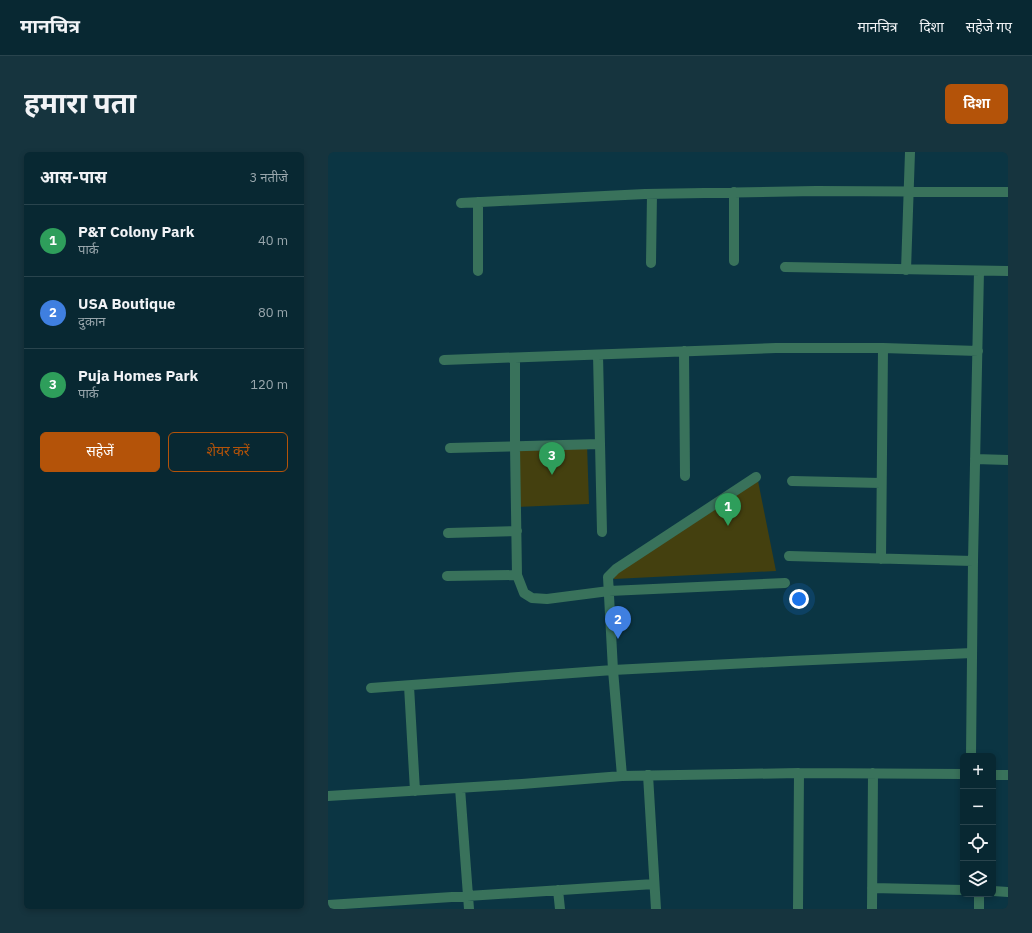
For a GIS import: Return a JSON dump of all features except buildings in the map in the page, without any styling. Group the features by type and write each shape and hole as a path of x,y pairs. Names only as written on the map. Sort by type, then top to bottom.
{"street":[{"path":"906,270 910,152"},
{"path":"461,203 652,194 734,192 1008,192"},
{"path":"734,192 734,260"},
{"path":"651,263 652,194"},
{"path":"478,202 478,271"},
{"path":"785,267 1008,271"},
{"path":"971,753 973,561 979,271"},
{"path":"444,360 776,348 883,348 978,351"},
{"path":"880,559 883,348"},
{"path":"684,352 685,476"},
{"path":"598,355 602,532"},
{"path":"515,358 517,575 524,592 532,598 547,599 609,591 785,583"},
{"path":"450,448 600,444"},
{"path":"975,459 1008,460"},
{"path":"622,776 613,670 608,577 616,569 756,477"},
{"path":"792,481 882,483"},
{"path":"448,533 517,531"},
{"path":"788,556 973,561"},
{"path":"447,576 517,575"},
{"path":"371,688 613,670 798,660 972,653"},
{"path":"409,686 414,791"},
{"path":"328,796 648,775 799,773 960,774"},
{"path":"798,909 799,773"},
{"path":"872,909 873,773"},
{"path":"996,774 1008,775"},
{"path":"648,775 656,909"},
{"path":"460,788 469,909"},
{"path":"328,905 654,884"},
{"path":"872,888 960,890"},
{"path":"558,890 560,909"},
{"path":"996,891 1008,892"},
{"path":"979,897 979,909"}],"shaded area":[{"path":"587,444 589,504 516,507 515,446"},
{"path":"758,481 776,571 614,579 614,575"}],"place":[{"name":"Puja Homes Park","path":"552,475"},
{"name":"P&T Colony Park","path":"728,526"},
{"name":"USA Boutique","path":"618,639"}]}
